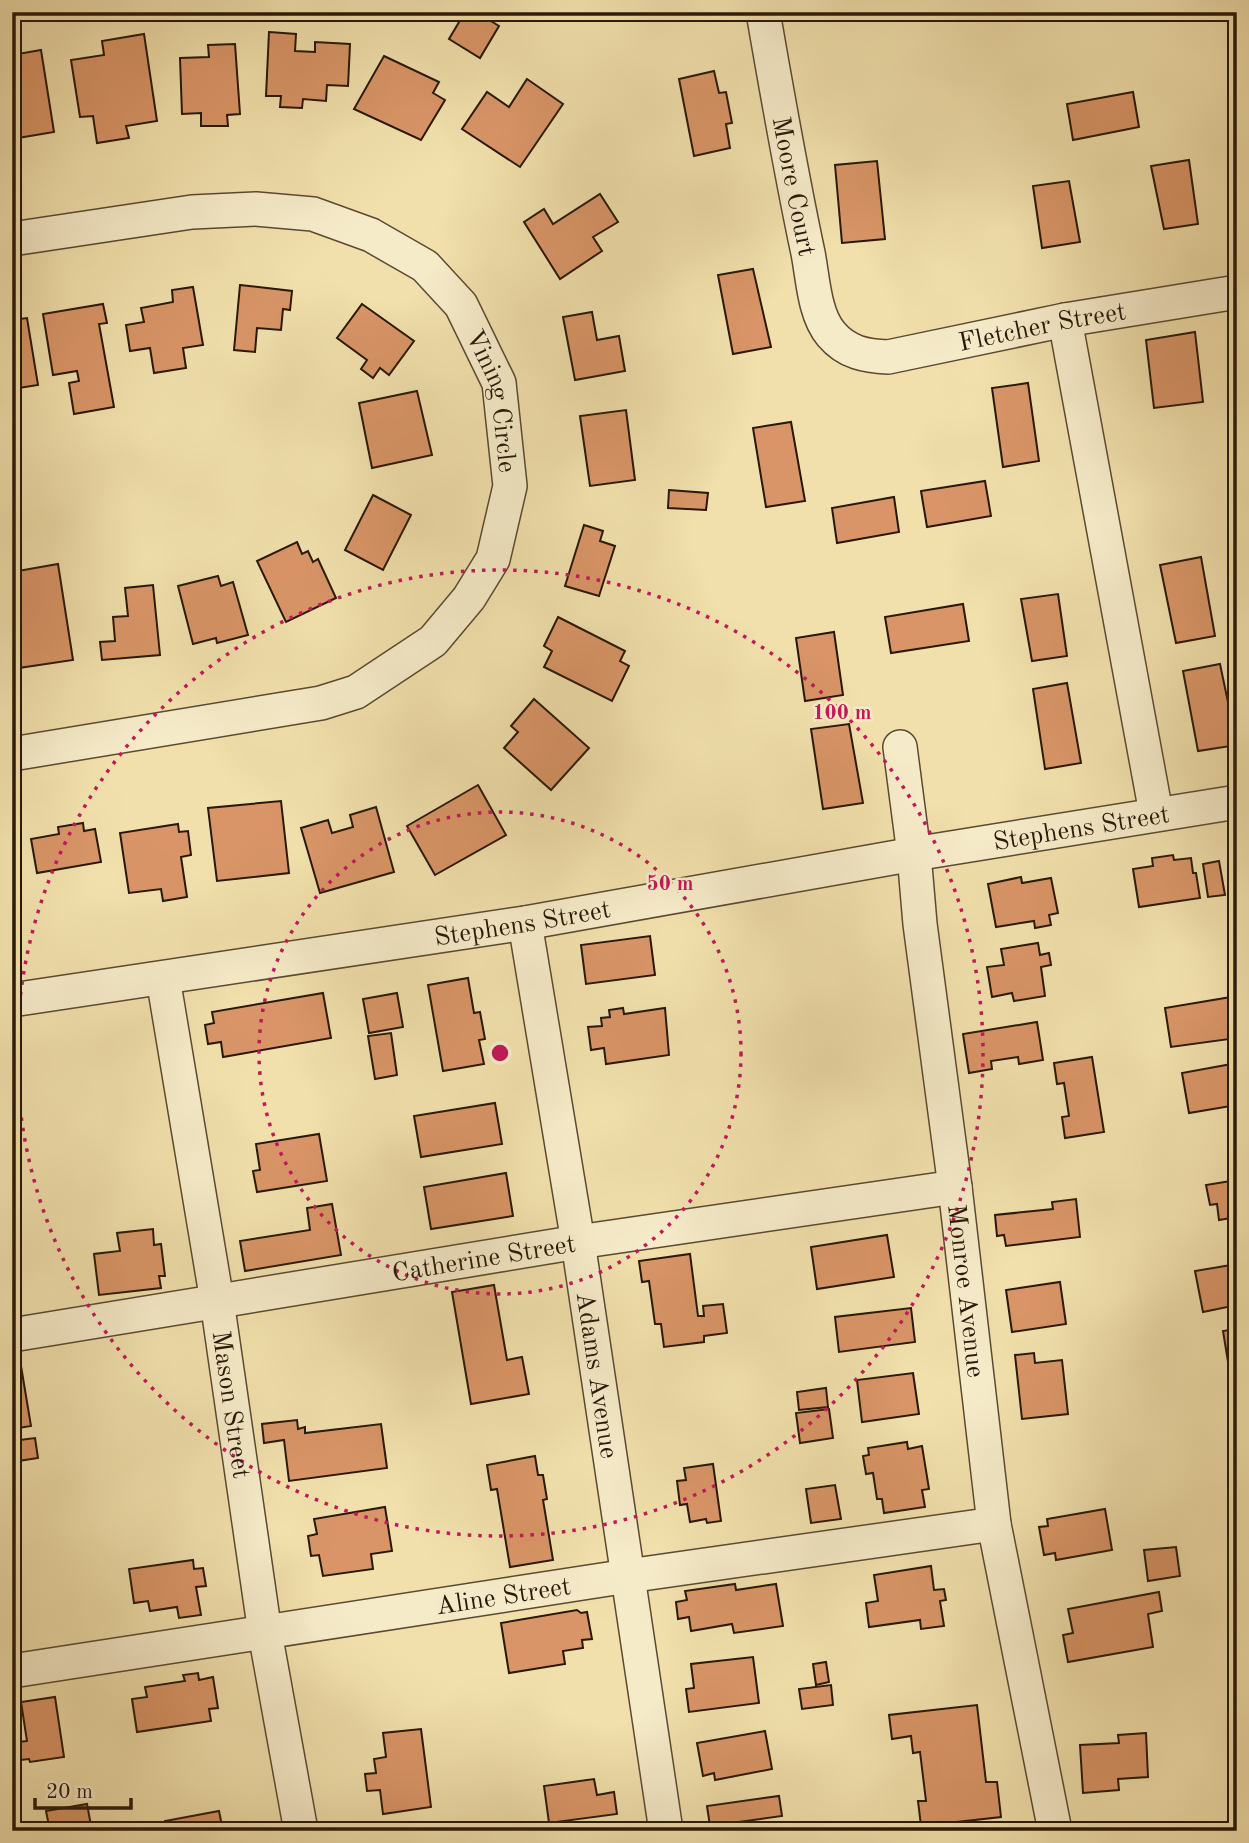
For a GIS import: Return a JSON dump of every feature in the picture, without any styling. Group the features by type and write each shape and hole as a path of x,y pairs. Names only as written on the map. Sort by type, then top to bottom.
{"street":[{"name":"Moore Court","path":"763,12 792,177 820,312 830,334 848,349"},
{"name":"Vining Circle","path":"12,239 192,212 256,209 313,214 371,235 425,266 461,305 499,383 510,486 493,559 469,598 433,641 356,692 321,703 12,754"},
{"name":"Fletcher Street","path":"848,349 864,356 888,357 1065,320 1237,292"},
{"path":"1065,320 1156,813"},
{"name":"Monroe Avenue","path":"900,747 994,1524 1055,1831"},
{"name":"Stephens Street","path":"12,1000 525,923 914,854 1237,802"},
{"name":"Adams Avenue","path":"525,923 578,1242 666,1831"},
{"name":"Mason Street","path":"163,978 217,1301 265,1633 300,1831"},
{"name":"Catherine Street","path":"12,1335 578,1242 955,1187"},
{"name":"Aline Street","path":"12,1671 628,1576 994,1524"}],"building":[{"path":"465,12 476,12 499,26 480,58 449,39"},
{"path":"269,32 296,34 295,51 315,52 315,42 350,44 348,86 327,85 326,101 303,99 302,108 280,107 281,96 266,96"},
{"path":"144,34 157,121 126,126 129,138 97,143 93,116 80,117 71,60 104,55 102,41"},
{"path":"235,44 240,114 227,115 228,126 201,126 201,113 182,114 180,58 209,57 208,45"},
{"path":"41,50 54,132 12,139 12,55"},
{"path":"384,56 439,82 433,93 445,100 421,140 354,109"},
{"path":"714,71 719,93 726,92 732,123 726,124 730,148 694,156 679,79"},
{"path":"527,79 563,104 520,167 462,129 487,92 509,107"},
{"path":"1133,92 1139,127 1073,140 1067,104"},
{"path":"1189,160 1198,224 1164,229 1151,166"},
{"path":"877,161 885,239 842,243 835,165"},
{"path":"1069,181 1080,242 1042,248 1033,186"},
{"path":"600,194 618,222 593,237 602,251 560,279 524,222 544,209 553,224"},
{"path":"753,269 771,347 733,354 718,275"},
{"path":"240,285 292,291 290,310 283,309 281,330 257,328 255,352 234,350"},
{"path":"193,287 203,345 183,348 186,368 154,373 150,348 130,351 126,325 144,322 141,308 173,302 172,290"},
{"path":"103,304 107,323 99,324 114,407 74,414 69,383 79,381 77,371 53,375 43,314"},
{"path":"362,304 414,341 389,375 380,368 373,378 361,369 367,360 337,338"},
{"path":"592,312 597,340 619,336 625,371 575,380 563,317"},
{"path":"27,318 38,385 12,389 12,320"},
{"path":"1195,332 1203,402 1154,408 1146,340"},
{"path":"1028,383 1039,461 1003,467 992,388"},
{"path":"417,391 432,455 372,468 359,403"},
{"path":"626,410 635,480 590,486 580,416"},
{"path":"791,422 805,501 766,507 753,428"},
{"path":"985,481 991,516 927,527 921,491"},
{"path":"669,490 708,493 706,510 668,508"},
{"path":"373,495 411,515 383,570 345,550"},
{"path":"894,497 899,532 837,543 832,508"},
{"path":"584,525 603,531 600,541 615,546 599,596 565,586"},
{"path":"297,542 302,554 308,551 313,562 318,559 336,598 286,622 257,561"},
{"path":"1201,557 1215,636 1176,643 1160,565"},
{"path":"58,564 73,660 12,669 12,572"},
{"path":"218,576 221,586 233,582 248,635 217,643 216,638 193,644 178,586"},
{"path":"153,585 160,655 102,660 100,642 115,641 113,617 128,616 125,588"},
{"path":"1058,594 1067,656 1032,661 1021,599"},
{"path":"963,604 969,641 891,653 885,617"},
{"path":"558,617 625,651 620,661 629,666 612,701 544,667 552,651 544,646"},
{"path":"834,632 843,695 805,701 796,638"},
{"path":"1220,664 1237,745 1198,751 1183,671"},
{"path":"1067,683 1081,763 1045,769 1033,689"},
{"path":"534,699 589,748 551,790 504,748 518,732 511,726"},
{"path":"849,724 863,803 823,809 811,729"},
{"path":"478,785 506,835 435,875 407,826"},
{"path":"281,801 289,873 217,881 208,808"},
{"path":"376,807 394,872 320,893 301,828 328,820 332,833 353,827 350,815"},
{"path":"83,823 84,831 95,829 101,862 37,873 31,839 59,834 58,827"},
{"path":"178,824 179,832 188,831 191,855 181,857 187,897 163,901 161,889 129,893 120,833"},
{"path":"1173,855 1174,860 1191,858 1200,898 1139,907 1133,869 1153,866 1152,858"},
{"path":"1219,861 1225,895 1208,897 1203,864"},
{"path":"1021,877 1022,883 1051,878 1058,913 1049,915 1051,925 1035,928 1034,921 996,927 988,884"},
{"path":"650,936 655,975 586,984 581,945"},
{"path":"1038,943 1040,955 1049,953 1051,965 1041,967 1045,996 1014,1001 1012,993 992,997 987,967 1004,965 1001,949"},
{"path":"468,978 474,1013 480,1012 485,1039 479,1040 484,1064 443,1071 428,985"},
{"path":"323,993 331,1038 223,1057 221,1042 208,1044 205,1025 214,1023 212,1012"},
{"path":"397,993 403,1027 369,1033 363,999"},
{"path":"1237,996 1237,1038 1171,1047 1165,1008"},
{"path":"623,1008 624,1014 665,1008 669,1055 606,1064 604,1048 591,1050 588,1027 602,1026 601,1018 610,1017 609,1010"},
{"path":"1037,1022 1043,1060 1019,1064 1018,1057 991,1061 992,1069 969,1073 963,1034"},
{"path":"391,1033 397,1075 375,1079 368,1036"},
{"path":"1092,1057 1104,1132 1065,1138 1062,1117 1069,1116 1064,1083 1057,1084 1054,1063"},
{"path":"1237,1063 1237,1105 1189,1113 1182,1073"},
{"path":"495,1103 502,1144 421,1157 414,1116"},
{"path":"319,1134 327,1181 257,1192 253,1171 260,1170 256,1144"},
{"path":"506,1173 513,1216 431,1229 424,1187"},
{"path":"1237,1180 1237,1217 1219,1220 1217,1204 1210,1205 1206,1185"},
{"path":"1076,1199 1080,1237 1006,1246 1004,1235 997,1236 995,1215 1053,1209 1052,1202"},
{"path":"332,1204 341,1255 245,1271 240,1241 310,1230 307,1208"},
{"path":"153,1229 154,1245 161,1244 165,1276 159,1276 161,1288 99,1295 94,1254 120,1251 117,1233"},
{"path":"887,1235 894,1277 817,1289 811,1247"},
{"path":"690,1254 698,1316 704,1316 703,1306 723,1304 727,1333 704,1336 704,1342 664,1347 661,1324 655,1324 649,1281 642,1282 639,1261"},
{"path":"1237,1264 1237,1305 1203,1312 1195,1271"},
{"path":"1060,1282 1066,1324 1012,1332 1006,1290"},
{"path":"494,1285 507,1360 522,1357 529,1394 471,1404 452,1292"},
{"path":"911,1308 915,1342 839,1352 835,1317"},
{"path":"1237,1329 1237,1367 1229,1368 1223,1331"},
{"path":"1034,1353 1035,1363 1062,1360 1068,1414 1022,1419 1015,1355"},
{"path":"21,1366 31,1426 12,1429 12,1367"},
{"path":"913,1373 919,1414 862,1422 857,1380"},
{"path":"826,1388 828,1407 799,1410 797,1392"},
{"path":"829,1409 833,1438 800,1443 796,1413"},
{"path":"297,1420 298,1429 305,1427 305,1433 381,1424 387,1468 289,1481 284,1440 264,1443 262,1424"},
{"path":"35,1438 38,1458 12,1462 12,1441"},
{"path":"907,1442 908,1449 922,1446 929,1489 922,1490 925,1507 884,1513 882,1499 877,1499 873,1473 866,1474 863,1456 869,1455 868,1448"},
{"path":"535,1456 538,1475 543,1475 547,1499 543,1500 553,1560 510,1567 497,1489 491,1490 487,1465"},
{"path":"713,1464 721,1521 707,1523 706,1519 690,1522 687,1504 680,1505 677,1481 686,1480 684,1468"},
{"path":"835,1485 841,1519 811,1523 806,1489"},
{"path":"385,1507 392,1551 371,1554 373,1569 323,1576 319,1555 311,1556 308,1536 317,1534 314,1519"},
{"path":"1105,1509 1112,1550 1056,1560 1055,1553 1044,1555 1039,1527 1048,1526 1047,1519"},
{"path":"1176,1547 1180,1576 1148,1581 1144,1550"},
{"path":"193,1560 194,1569 203,1568 206,1586 196,1587 201,1615 179,1618 177,1607 150,1611 148,1601 134,1603 129,1569"},
{"path":"931,1566 934,1590 944,1589 946,1600 940,1601 944,1626 921,1629 920,1620 869,1627 866,1603 878,1601 874,1575"},
{"path":"735,1584 736,1590 776,1584 783,1626 734,1633 732,1624 691,1631 689,1617 678,1619 676,1602 687,1600 685,1591"},
{"path":"1159,1592 1162,1611 1148,1614 1153,1647 1068,1662 1063,1635 1073,1633 1068,1609"},
{"path":"577,1610 581,1613 587,1612 592,1639 582,1640 583,1648 563,1651 565,1664 509,1673 501,1623"},
{"path":"753,1657 759,1703 689,1712 686,1689 694,1688 691,1664"},
{"path":"826,1662 829,1682 816,1685 813,1664"},
{"path":"198,1673 199,1680 213,1677 218,1708 209,1709 211,1721 137,1732 132,1699 147,1697 145,1687 185,1681 183,1675"},
{"path":"831,1685 833,1705 802,1709 799,1689"},
{"path":"55,1697 64,1757 30,1762 29,1759 12,1761 12,1743 27,1741 21,1702"},
{"path":"977,1705 986,1782 997,1782 1001,1817 921,1826 918,1801 926,1801 920,1752 913,1753 911,1736 892,1739 889,1715"},
{"path":"421,1729 431,1807 383,1814 380,1790 367,1791 365,1774 376,1773 374,1759 386,1757 383,1733"},
{"path":"765,1731 772,1769 715,1780 714,1773 703,1776 697,1743"},
{"path":"1146,1733 1148,1777 1118,1779 1119,1790 1083,1793 1080,1745 1119,1743 1118,1735"},
{"path":"594,1779 597,1795 614,1792 617,1814 549,1823 544,1786"},
{"path":"779,1796 782,1816 710,1826 707,1806"},
{"path":"87,1804 92,1831 50,1831 46,1811"},
{"path":"219,1811 223,1831 167,1831 165,1821"}]}
